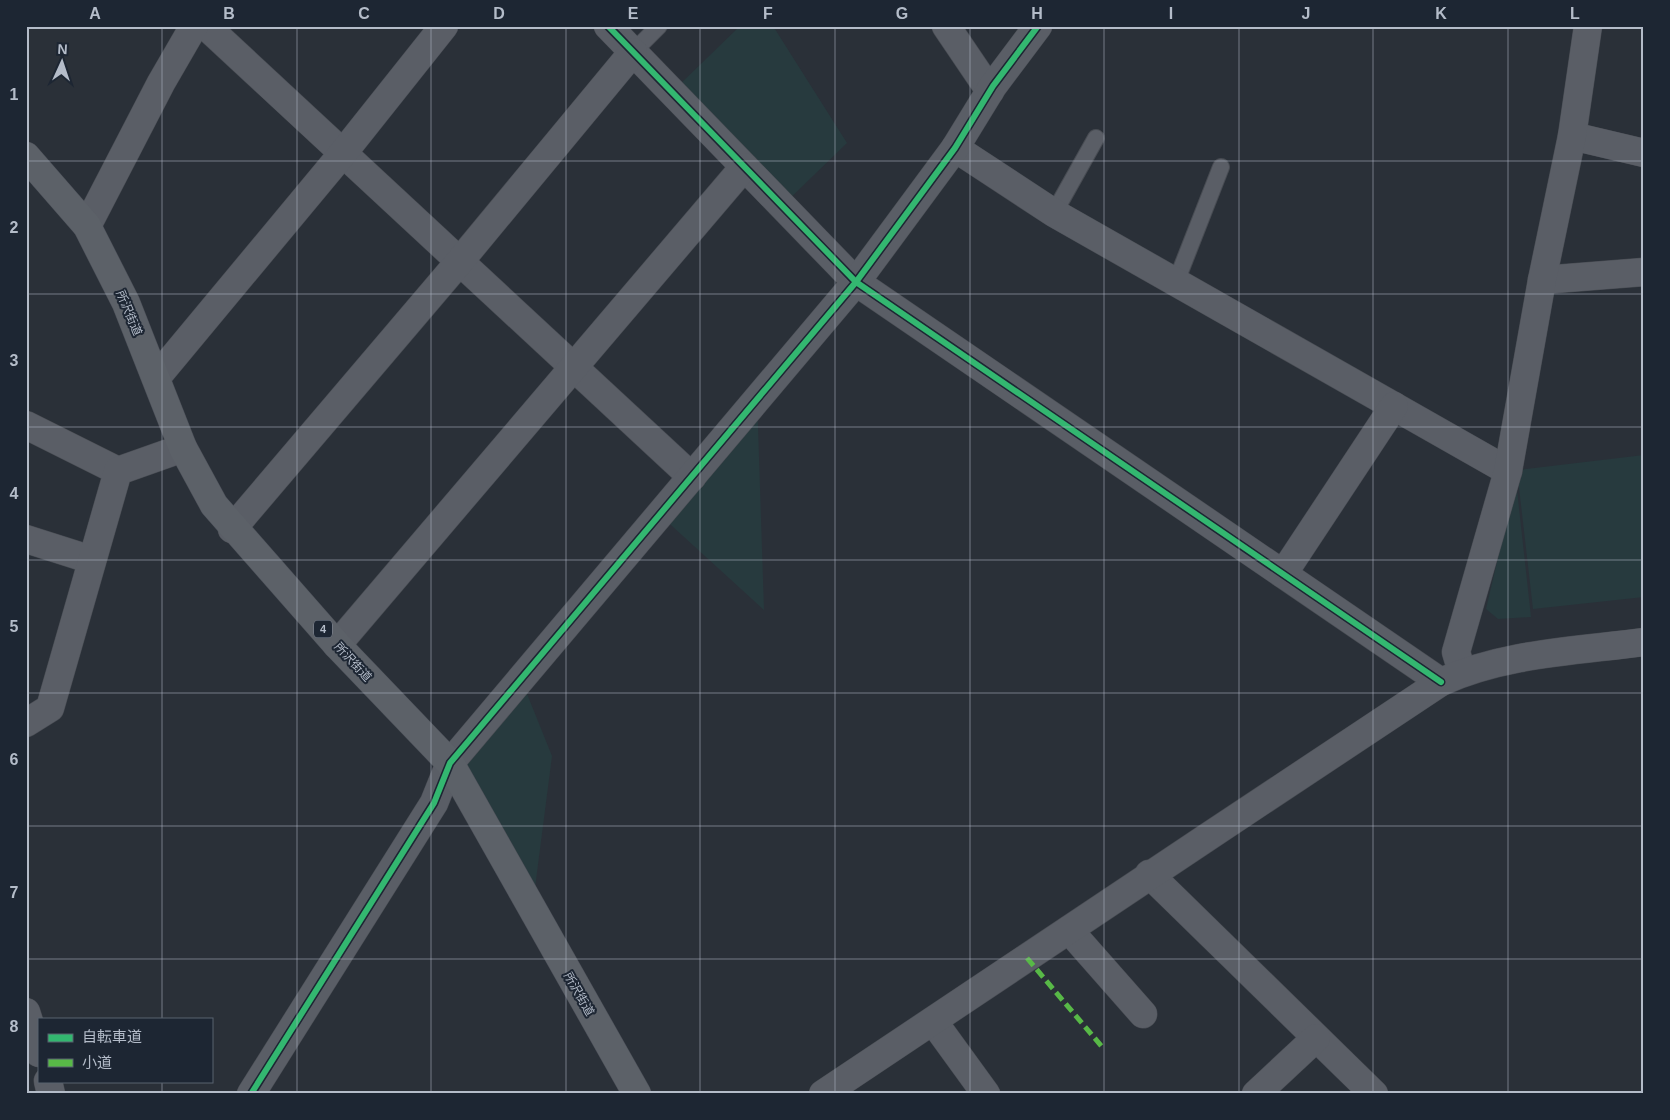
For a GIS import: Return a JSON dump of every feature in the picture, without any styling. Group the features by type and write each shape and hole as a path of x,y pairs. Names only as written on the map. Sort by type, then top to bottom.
{"main road":[{"name":"所沢街道","path":"26,156 87,226 126,303 183,448 214,505 232,528 337,646 450,763 637,1094"}],"street":[{"path":"87,226 161,83 194,26"},
{"path":"206,26 692,477"},
{"path":"608,26 856,282 1283,574 1452,677"},
{"path":"946,26 990,91"},
{"path":"251,1094 434,804 450,763 856,282 955,148 990,91 1038,26"},
{"path":"1452,677 1456,652 1508,471 1542,280 1572,136 1588,26"},
{"path":"156,378 343,153 443,27"},
{"path":"232,528 460,261 633,52"},
{"path":"1572,136 1644,153"},
{"path":"955,148 1054,213 1508,471"},
{"path":"337,646 572,366 744,166"},
{"path":"1542,280 1644,272"},
{"path":"1283,574 1394,406"},
{"path":"26,425 118,471 183,448"},
{"path":"26,723 50,708 118,471"},
{"path":"26,540 92,560"},
{"path":"823,1094 1069,930 1149,874 1452,677 1518,659 1644,642"},
{"path":"1149,874 1316,1038 1365,1091"},
{"path":"1069,930 1143,1014"},
{"path":"26,1012 38,1050"},
{"path":"933,1021 986,1094"},
{"path":"1256,1094 1316,1038"}],"lane":[{"path":"633,52 659,26"},
{"path":"1054,213 1096,138"},
{"path":"1176,282 1221,167"}],"green space":[{"path":"740,26 773,26 847,143 782,206 672,92"},
{"path":"757,396 764,610 660,515"},
{"path":"1644,455 1644,597 1533,609 1517,470"},
{"path":"1516,481 1531,617 1498,619 1486,609"},
{"path":"521,679 552,756 532,911 450,763"}],"marked path":[{"path":"1027,958 1103,1048"}],"cycle path":[{"path":"608,26 856,282 1441,682"},
{"path":"251,1094 434,803 450,763 856,282 955,148 993,86 1038,26"}]}
